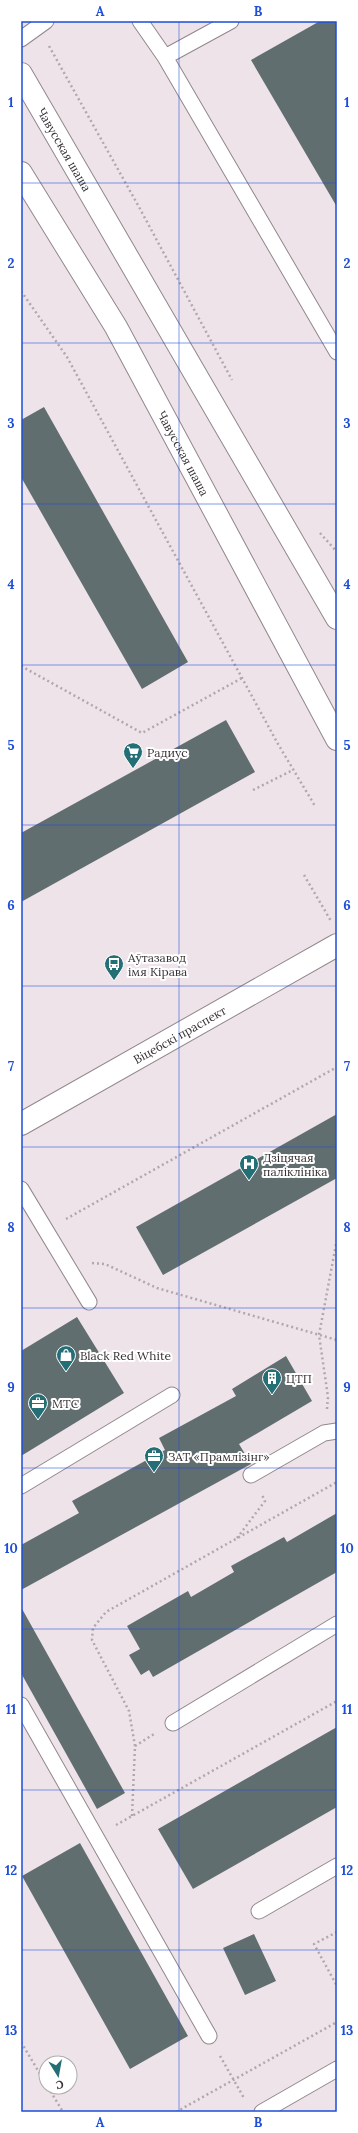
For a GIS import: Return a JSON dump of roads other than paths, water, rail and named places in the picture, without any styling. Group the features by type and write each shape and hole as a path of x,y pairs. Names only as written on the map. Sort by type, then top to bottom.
{"main road":[{"name":"Чавусская шаша","path":"21,74 337,618"},
{"name":"Чавусская шаша","path":"21,173 116,328 337,739"},
{"name":"Віцебскі праспект","path":"21,1124 335,935"}],"lane":[{"path":"140,21 165,57 337,352"},
{"path":"165,57 231,21"},
{"path":"21,39 41,24"},
{"path":"21,1189 89,1302"},
{"path":"21,1486 172,1395"},
{"path":"251,1475 331,1432"},
{"path":"173,1723 337,1624"},
{"path":"21,1705 209,2036"},
{"path":"259,1911 337,1866"},
{"path":"262,2112 337,2069"}],"place":[{"name":"Радиус","path":"133,769"},
{"name":"Аўтазавод імя Кірава","path":"114,981"},
{"name":"Дзіцячая паліклініка","path":"249,1181"},
{"name":"Black Red White","path":"66,1372"},
{"name":"ЦТП","path":"272,1395"},
{"name":"МТС","path":"38,1420"},
{"name":"ЗАТ «Прамлізінг»","path":"154,1473"}]}
